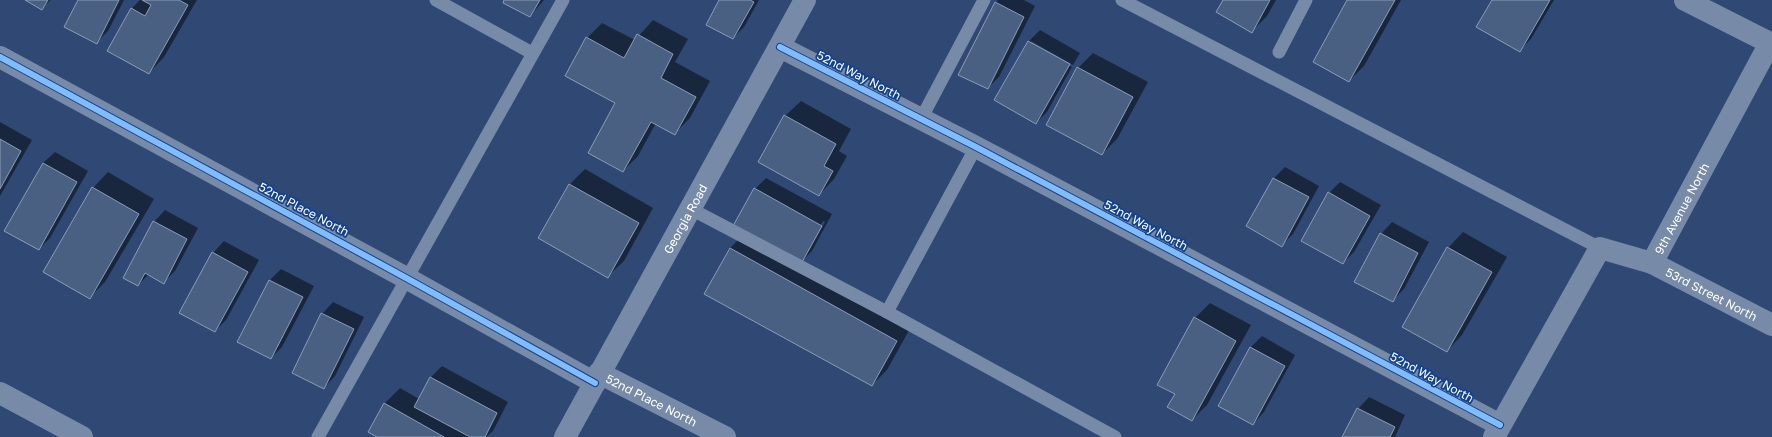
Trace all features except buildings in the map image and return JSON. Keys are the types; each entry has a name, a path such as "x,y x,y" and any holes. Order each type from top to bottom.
{"street":[{"name":"Georgia Road","path":"565,437 805,0"},
{"path":"1685,0 1771,42"},
{"name":"9th Avenue North","path":"1600,248 1652,263 1771,42"},
{"name":"52nd Way North","path":"780,47 976,147 1497,431"},
{"name":"52nd Place North","path":"0,57 408,278 597,378 725,437"},
{"path":"1497,431 1600,248"},
{"name":"53rd Street North","path":"1652,263 1772,325"},
{"path":"0,393 82,437"}],"lane":[{"path":"436,0 532,53"},
{"path":"318,437 563,0"},
{"path":"922,119 984,0"},
{"path":"1122,0 1600,248"},
{"path":"1279,52 1306,0"},
{"path":"887,312 976,147"},
{"path":"691,210 887,312 1115,437"}],"cycle path":[{"path":"780,47 976,147 1500,425"},
{"path":"0,57 408,279 595,383"}]}
